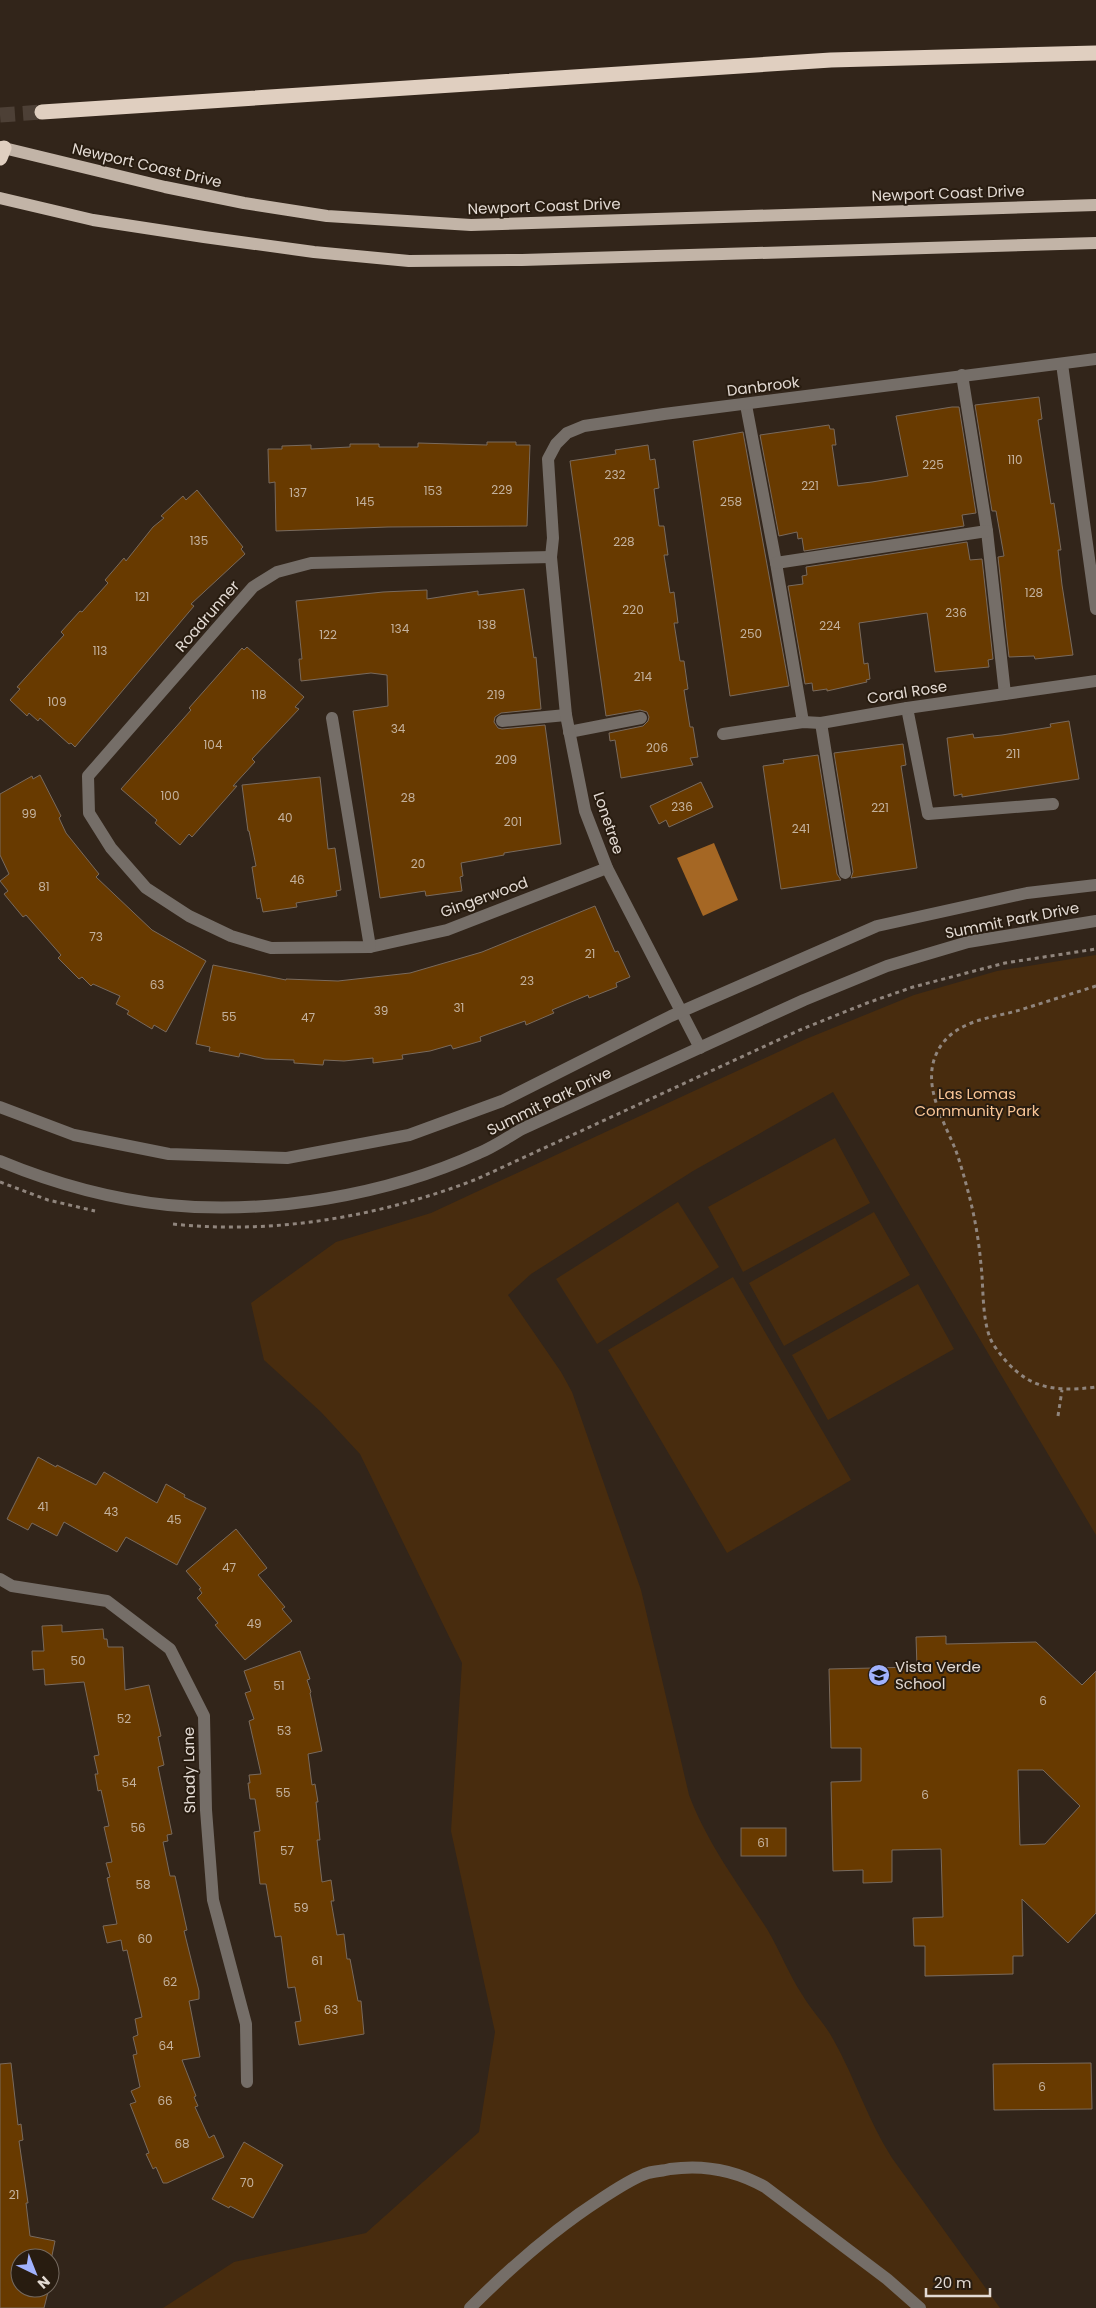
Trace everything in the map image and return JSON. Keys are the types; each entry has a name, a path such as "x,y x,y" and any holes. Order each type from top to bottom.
{"highway":[{"path":"42,112 832,60 1096,53"}],"main road":[{"name":"Newport Coast Drive","path":"1,151 244,203 327,216 471,225 1096,205"},
{"path":"0,198 92,220 204,237 314,252 409,260 542,259 1096,243"}],"street":[{"name":"Danbrook","path":"551,557 554,538 548,460 556,444 567,433 584,426 962,375 1096,359"},
{"path":"1062,364 1096,608"},
{"path":"962,375 987,531 1005,694"},
{"path":"746,405 776,563 803,722"},
{"path":"776,563 987,531"},
{"name":"Lonetree","path":"551,557 566,714 585,811 607,868 700,1048"},
{"name":"Roadrunner","path":"89,813 88,776 253,588 276,572 311,563 551,557"},
{"name":"Coral Rose","path":"723,734 803,722 821,723 907,708 1096,681"},
{"path":"907,708 928,814 1053,804"},
{"path":"502,721 566,714"},
{"path":"332,718 370,947"},
{"path":"569,732 641,718"},
{"path":"821,723 845,873"},
{"name":"Gingerwood","path":"89,813 111,848 146,888 189,916 231,936 271,948 370,947 446,930 607,868"},
{"name":"Summit Park Drive","path":"0,1107 74,1134 169,1154 287,1158 409,1135 502,1101 681,1012 876,926 1027,893 1096,885"},
{"name":"Summit Park Drive","path":"0,1162 63,1183 111,1195 168,1205 236,1207 306,1201 389,1186 480,1153 522,1129 804,1000 887,966 968,942 1096,921"},
{"name":"Shady Lane","path":"0,1579 12,1586 107,1601 170,1649 204,1716 206,1810 213,1900 246,2024 247,2082"},
{"path":"470,2308 541,2242 608,2195 648,2173 689,2167 720,2168 747,2177 765,2187 887,2280 920,2308"}],"path":[{"path":"1096,986 1015,1011 985,1018 958,1030 949,1036 938,1052 932,1077 933,1094 957,1153 970,1198 981,1265 984,1307 993,1345 1010,1366 1026,1380 1062,1390 1096,1387"},
{"path":"1058,1416 1062,1390"}],"green space":[{"name":"Las Lomas Community Park","path":"1096,955 1096,1535 833,1092 693,1171 531,1274 508,1295 561,1372 572,1392 641,1590 689,1795 705,1831 767,1929 798,1988 833,2039 883,2144 1000,2308 163,2308 234,2262 366,2233 479,2132 495,2032 451,1831 462,1663 360,1454 321,1412 264,1360 251,1303 336,1242 431,1213 806,1039 914,995 997,971"},
{"path":"835,1138 870,1203 743,1272 708,1207"},
{"path":"678,1202 719,1267 597,1344 556,1279"},
{"path":"874,1212 910,1275 784,1346 749,1283"},
{"path":"733,1277 851,1480 727,1553 608,1350"},
{"path":"918,1284 954,1349 828,1420 792,1355"}],"shaded area":[{"path":"714,843 738,900 703,916 677,858"}],"building":[{"path":"1039,397 1042,419 1038,420 1051,504 1054,503 1061,550 1058,550 1073,655 1035,659 1034,656 1009,657 998,557 1004,556 996,511 992,511 975,405"},
{"path":"959,407 976,513 962,515 964,526 804,551 802,538 798,539 797,532 779,536 760,435 829,425 830,429 834,429 836,445 832,445 838,486 872,482 908,476 896,416"},
{"path":"743,432 789,686 730,696 693,441"},
{"path":"487,442 516,442 516,445 530,445 527,526 388,527 276,531 275,482 269,483 268,449 282,449 282,446 311,445 311,449 350,447 350,444 379,444 379,447 418,447 418,443 487,445"},
{"path":"648,445 650,460 655,459 659,488 654,489 659,526 664,526 668,555 664,555 670,593 674,592 678,623 674,623 680,661 684,661 688,689 684,690 690,727 693,727 698,757 690,758 693,765 621,778 615,740 610,741 609,733 643,726 649,717 647,712 640,710 606,716 570,461 616,454 615,450"},
{"path":"197,490 243,547 241,549 245,554 191,604 194,606 75,747 71,743 69,744 40,718 38,721 29,713 27,716 10,700 20,689 17,687 64,635 61,632 108,583 105,580 124,558 126,561 153,527 164,518 161,516 183,496 186,500"},
{"path":"967,542 970,560 982,559 993,659 988,660 989,667 935,672 927,613 859,623 864,664 868,663 870,679 866,680 867,682 827,691 827,689 813,691 812,683 805,684 788,586 803,584 802,576 807,575 806,567"},
{"path":"524,589 534,658 536,657 541,709 501,713 495,717 494,722 498,728 502,729 545,725 561,844 504,853 504,855 461,863 463,876 460,877 462,891 426,896 425,891 380,898 353,711 388,706 387,675 371,673 301,681 299,659 302,659 296,601 383,592 427,590 427,599 478,591 478,595"},
{"path":"247,647 304,697 295,707 299,709 252,759 255,762 233,786 237,786 192,837 189,834 180,845 155,823 157,820 121,789 191,710 189,708 242,648 244,650"},
{"path":"1069,721 1079,779 962,797 962,794 954,796 947,738 973,734 974,738 1002,735 1051,727 1050,724"},
{"path":"903,744 906,765 901,766 917,868 851,878 853,872 834,753"},
{"path":"818,755 837,874 841,880 781,889 763,766 784,763 783,760"},
{"path":"40,775 61,816 59,818 66,833 99,874 96,877 152,930 206,961 166,1032 154,1025 152,1029 127,1014 129,1011 116,1004 120,996 93,984 91,986 82,977 79,979 58,958 61,955 26,915 23,917 4,894 8,891 0,881 9,874 0,855 0,794 32,776 33,779"},
{"path":"320,777 328,849 335,848 341,890 336,891 337,896 296,903 297,907 263,912 260,898 257,899 252,867 256,866 248,831 242,785"},
{"path":"701,782 713,807 669,827 666,820 659,824 650,806"},
{"path":"595,906 615,952 618,951 630,977 616,983 617,987 589,998 588,995 552,1010 554,1013 526,1025 525,1021 480,1037 481,1041 453,1049 451,1045 430,1051 402,1055 403,1059 373,1063 373,1058 344,1061 324,1060 323,1065 294,1063 294,1060 265,1059 240,1053 239,1057 209,1051 210,1047 196,1044 213,965 286,980 338,981 410,973 482,952"},
{"path":"38,1457 96,1485 104,1472 157,1503 166,1484 185,1495 184,1497 206,1508 177,1565 126,1537 117,1552 64,1522 57,1536 32,1523 28,1530 7,1519"},
{"path":"236,1529 267,1568 258,1575 285,1607 282,1609 292,1621 245,1660 215,1625 218,1623 197,1598 202,1593 199,1589 201,1588 186,1571"},
{"path":"62,1625 62,1632 103,1629 104,1639 107,1639 108,1647 123,1647 125,1690 149,1685 161,1736 158,1737 164,1765 158,1767 172,1834 167,1835 168,1841 163,1842 170,1876 175,1876 187,1930 184,1931 199,1991 199,1999 189,2001 200,2057 182,2060 196,2096 194,2097 198,2106 195,2107 209,2138 214,2135 224,2157 167,2183 163,2183 156,2167 153,2169 146,2154 149,2153 130,2104 136,2102 131,2091 140,2087 133,2055 137,2054 133,2037 138,2035 135,2019 142,2017 127,1950 123,1951 121,1940 107,1943 103,1926 117,1924 107,1878 110,1877 106,1863 112,1862 104,1827 109,1826 101,1790 98,1791 95,1774 98,1774 94,1756 99,1755 84,1682 45,1685 44,1669 33,1670 32,1651 44,1651 42,1626"},
{"path":"946,1636 946,1644 1036,1642 1082,1685 1096,1671 1096,1913 1068,1943 1022,1899 1023,1956 1013,1956 1013,1974 925,1976 925,1946 914,1946 913,1918 943,1917 941,1849 892,1850 892,1882 863,1883 863,1870 833,1871 831,1782 861,1781 861,1748 831,1748 829,1669 917,1667 916,1637","holes":["1018,1770 1043,1770 1080,1806 1045,1844 1020,1845"]},
{"path":"300,1651 310,1679 307,1680 322,1751 308,1754 312,1785 315,1784 318,1802 316,1802 320,1840 317,1840 322,1882 331,1880 334,1901 331,1901 337,1935 344,1934 347,1959 350,1959 358,2001 361,2001 364,2034 299,2045 295,2022 301,2021 295,1987 288,1988 281,1936 275,1937 266,1884 260,1884 254,1832 260,1831 255,1799 250,1799 248,1783 250,1783 249,1775 261,1774 249,1721 254,1719 245,1693 251,1691 244,1671"},
{"path":"741,1828 786,1828 786,1856 741,1856"},
{"path":"11,2063 18,2125 21,2124 23,2140 19,2141 28,2203 26,2203 30,2236 55,2241 54,2248 10,2248 10,2298 46,2298 44,2308 0,2308 0,2064"},
{"path":"1091,2063 1092,2109 994,2110 993,2064"},
{"path":"244,2142 283,2165 253,2218 212,2199"}],"tunnel":[{"path":"0,115 42,112"}],"place":[{"name":"Vista Verde School","path":"879,1675"}]}
